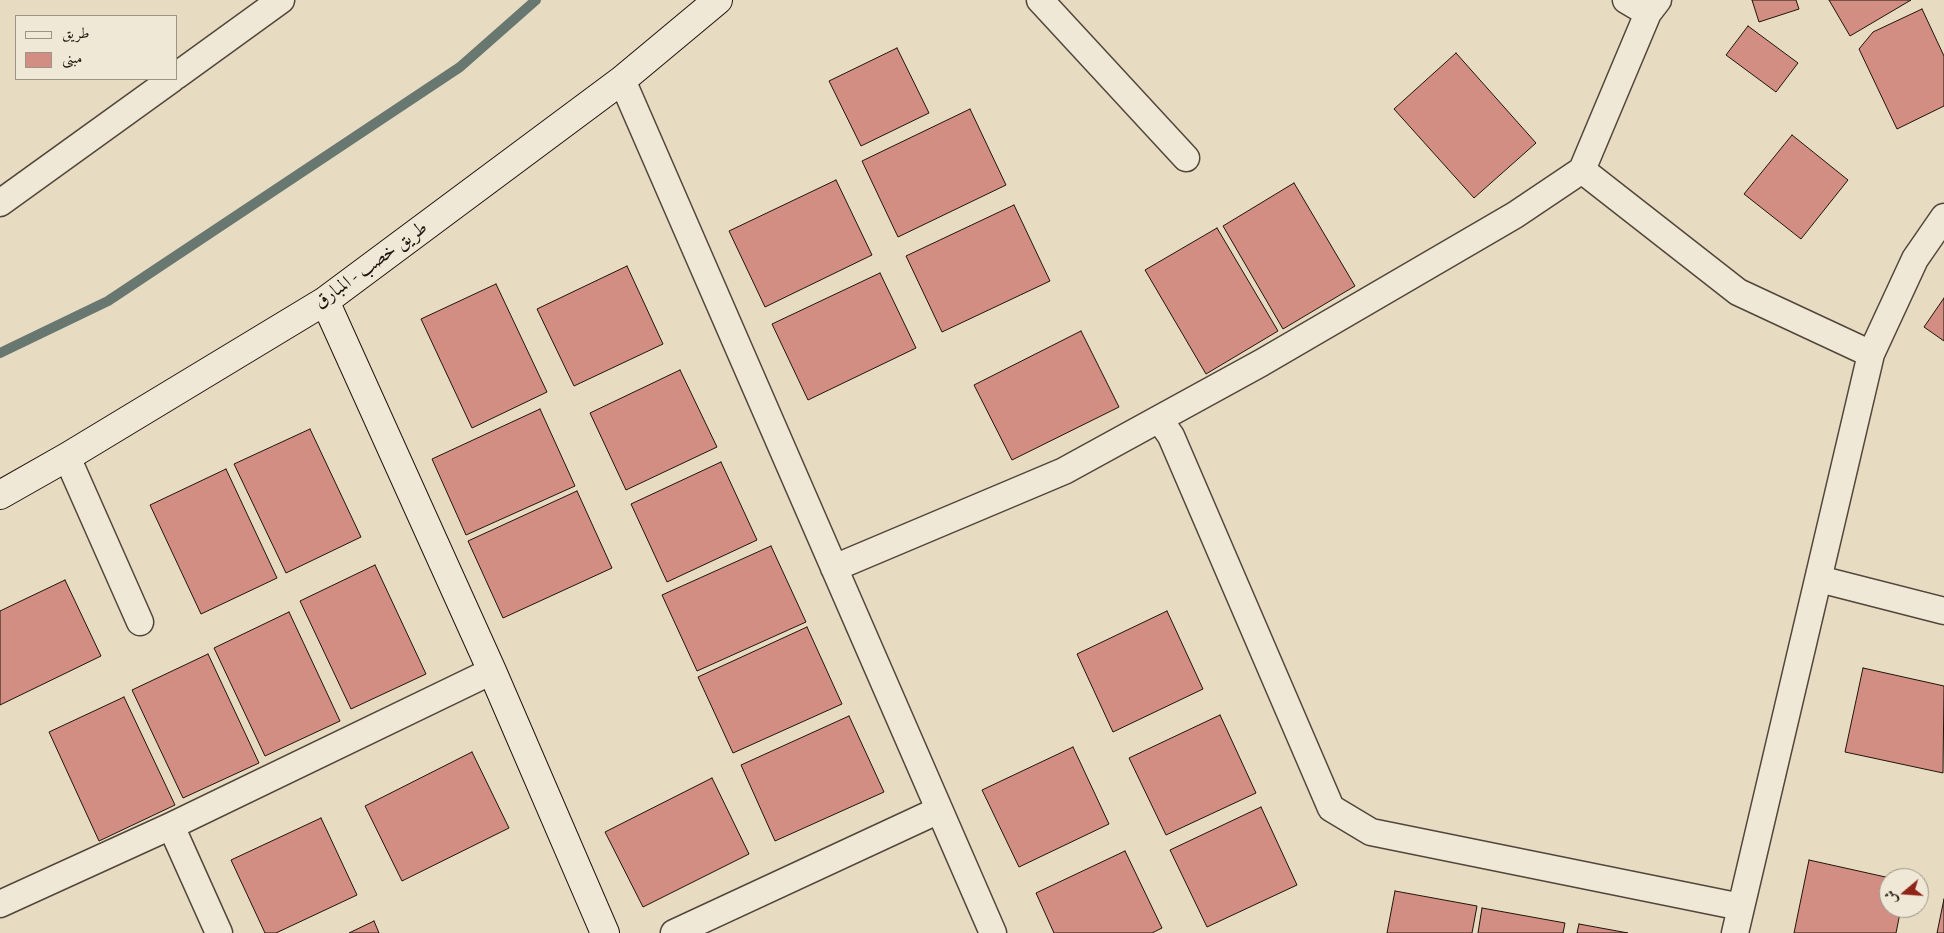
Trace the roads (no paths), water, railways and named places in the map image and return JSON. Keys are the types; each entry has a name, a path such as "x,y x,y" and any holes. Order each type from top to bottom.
{"main road":[{"name":"طريق خصب - المبارق","path":"0,495 68,457 325,300 622,80 718,0"},
{"path":"325,300 492,671 605,933"}],"street":[{"path":"178,75 281,0"},
{"path":"1040,0 1186,158"},
{"path":"834,568 1064,471 1270,358 1506,220 1582,170 1653,6 1626,0"},
{"path":"0,203 171,80"},
{"path":"622,80 993,933"},
{"path":"1582,170 1738,292 1871,354"},
{"path":"1735,933 1871,354 1915,259 1944,217"},
{"path":"1158,419 1171,436 1331,808 1371,832 1741,907"},
{"path":"68,457 140,622"},
{"path":"1819,579 1944,611"},
{"path":"0,904 171,826 492,671"},
{"path":"674,933 940,810"},
{"path":"171,826 218,933"}],"waterway":[{"path":"0,353 108,301 460,67 536,0"}]}
